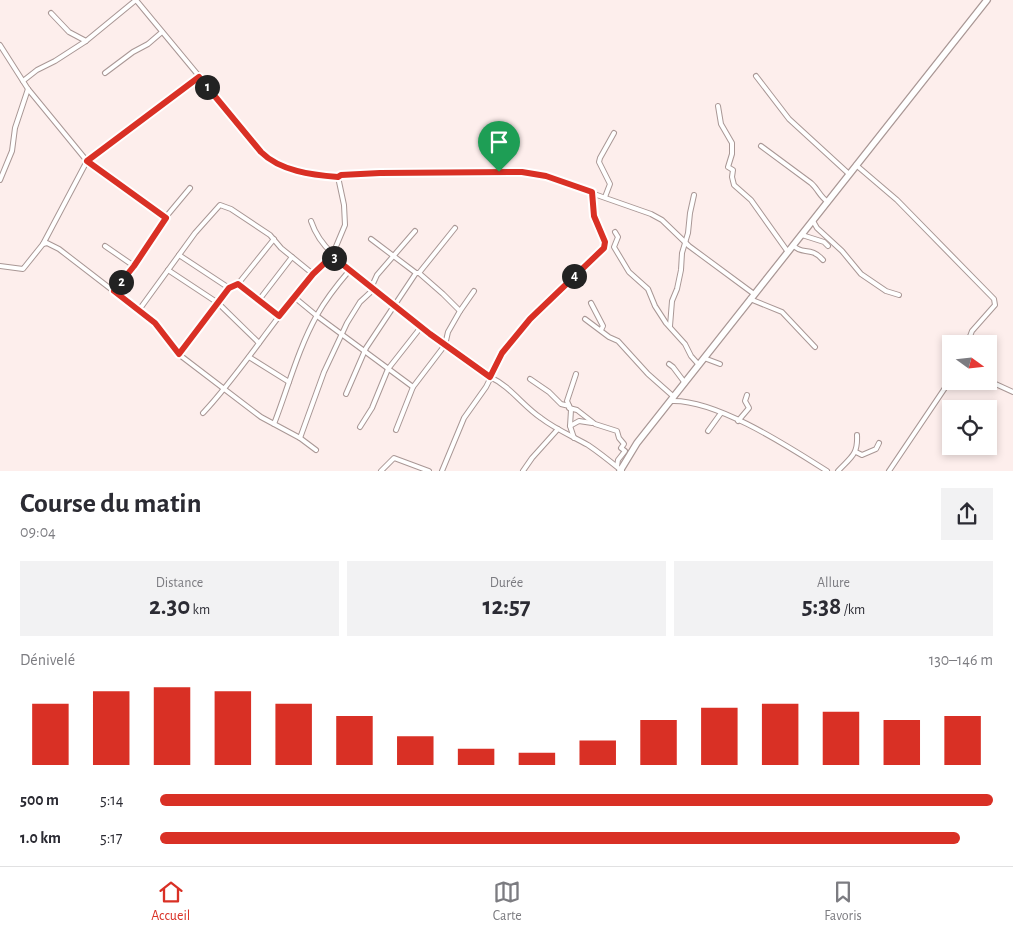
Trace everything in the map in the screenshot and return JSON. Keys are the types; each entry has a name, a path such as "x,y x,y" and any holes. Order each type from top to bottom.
{"highway":[{"path":"620,470 637,443 987,0"}],"street":[{"path":"23,81 37,70 86,41 136,0 266,156 285,166 314,175 338,177 341,175 380,173 522,172 546,176 651,214 662,220 685,242 752,297 782,312 815,348"},
{"path":"51,12 69,32 86,41"},
{"path":"106,73 132,52 148,44 162,32"},
{"path":"0,45 28,89 87,161 166,218"},
{"path":"756,76 789,119 849,174"},
{"path":"0,266 23,269 43,244 87,161 199,77"},
{"path":"0,180 12,151 15,128 28,89"},
{"path":"718,106 722,124 732,143 732,154 728,167 733,170 734,185 751,200 788,252"},
{"path":"605,197 610,184 599,162 614,133"},
{"path":"761,146 811,183 818,190 822,198 828,202"},
{"path":"856,165 897,200 994,299 995,305 970,335"},
{"path":"203,413 224,390 294,297 332,255 345,225 344,205 338,177"},
{"path":"114,291 190,188"},
{"path":"442,471 464,418 486,386 502,353 530,319 604,248 605,242 594,216 592,192"},
{"path":"670,326 672,301 681,270 694,195"},
{"path":"139,310 195,233 220,205 231,210 270,236 313,274"},
{"path":"311,221 314,230 321,238 325,247 350,272 445,345 490,377 498,380 532,412 588,445 620,470"},
{"path":"813,221 817,228 842,251 861,274 886,291 899,295"},
{"path":"346,394 364,351 393,306 455,228"},
{"path":"300,438 324,372 342,334 360,302 373,288 378,275 415,231"},
{"path":"615,232 618,237 614,248 621,260 629,272 648,289 661,316 685,344 691,356 699,365"},
{"path":"802,235 824,242 828,246"},
{"path":"179,354 229,288 238,284 274,239"},
{"path":"371,239 418,273 460,311"},
{"path":"43,244 47,243 59,249 139,310 155,323 179,354 224,390 260,417 300,438 316,450"},
{"path":"105,246 134,266"},
{"path":"794,246 797,249 815,252 823,260"},
{"path":"179,255 229,288"},
{"path":"258,300 292,257"},
{"path":"168,270 218,303 259,343"},
{"path":"274,424 316,316 334,290 350,272"},
{"path":"238,284 279,316"},
{"path":"396,430 412,387 445,345 448,332 474,291"},
{"path":"294,297 316,316 412,387"},
{"path":"591,303 603,326 601,330"},
{"path":"585,318 609,337 618,341 673,399 721,412 770,436 827,471"},
{"path":"360,427 372,408 388,369 421,327"},
{"path":"249,357 289,382"},
{"path":"704,358 720,364"},
{"path":"669,364 685,383"},
{"path":"574,438 570,426 571,410 568,397 576,374"},
{"path":"530,379 549,392 561,404 577,410 594,423"},
{"path":"998,385 1013,392"},
{"path":"889,471 944,390"},
{"path":"738,421 749,408 744,401 748,395"},
{"path":"708,431 721,412"},
{"path":"570,426 581,420 617,431 619,438 624,444 621,448 625,451 618,460 620,470"},
{"path":"523,471 558,429"},
{"path":"838,471 856,452 858,444 857,435"},
{"path":"856,452 862,454 876,449 879,444"},
{"path":"381,471 394,458 429,471"}],"route":[{"path":"199,77 261,152 285,166 302,172 338,177 341,175 380,173 499,172 537,174 592,192 591,199 594,216 605,242 602,252 598,253 530,319 502,353 490,377 393,306 332,256 313,274 279,316 238,284 229,288 179,354 155,323 114,291 134,266 166,218 87,161 199,77"}]}
